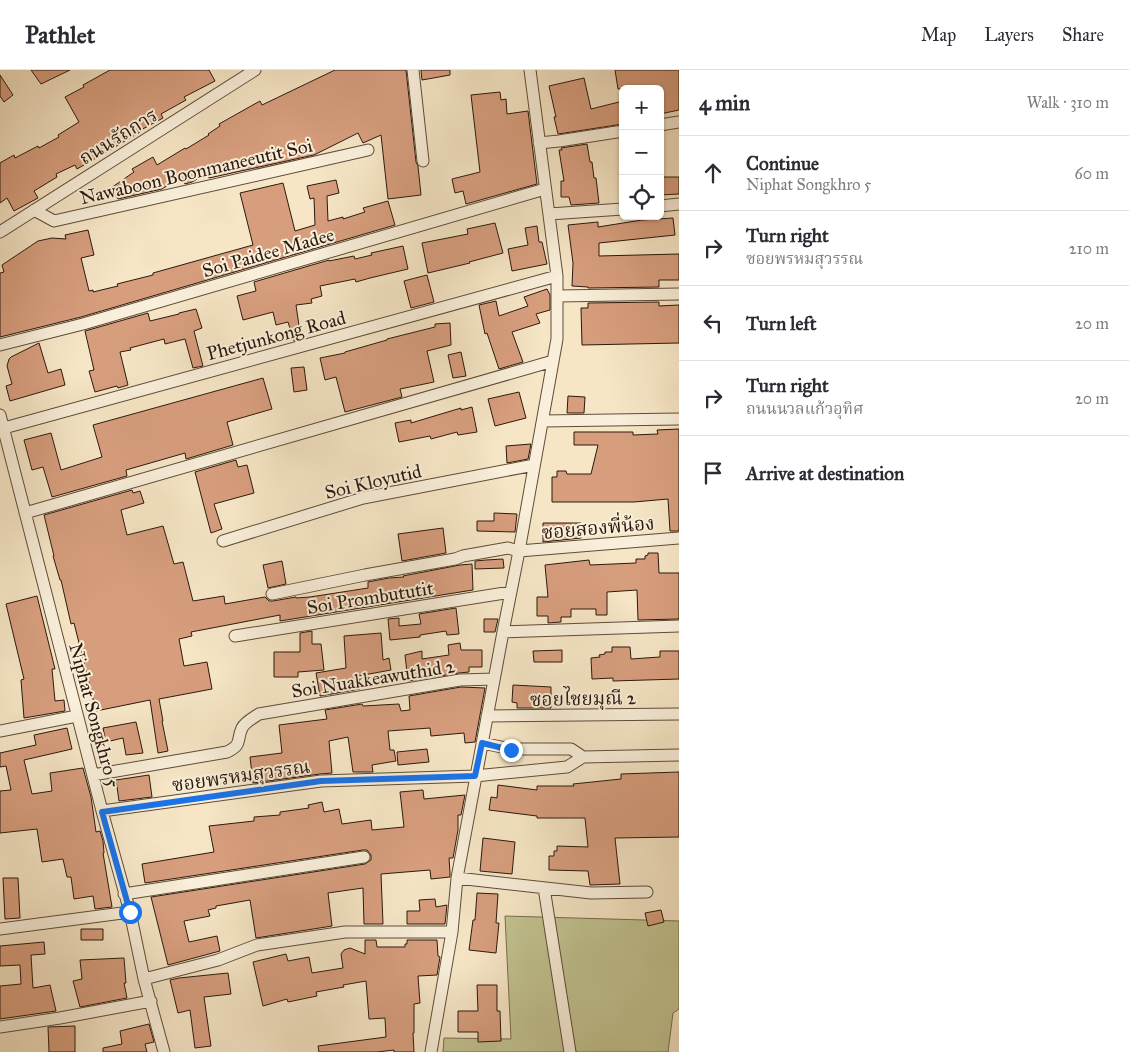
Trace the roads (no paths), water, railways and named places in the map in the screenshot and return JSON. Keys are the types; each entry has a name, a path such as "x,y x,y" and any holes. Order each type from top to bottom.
{"street":[{"name":"ถนนรัถการ","path":"0,232 255,70"},
{"path":"413,70 423,161"},
{"path":"431,1052 452,932 457,878 475,776 520,550 557,339 558,276 530,70"},
{"path":"664,124 679,122"},
{"path":"539,143 619,132"},
{"name":"Nawaboon Boonmaneeutit Soi","path":"34,210 54,221 368,150"},
{"name":"Soi Paidee Madee","path":"0,346 83,324 545,188"},
{"path":"664,206 679,204"},
{"path":"549,214 619,208"},
{"name":"Phetjunkong Road","path":"4,428 558,276"},
{"path":"558,296 679,294"},
{"path":"25,513 553,361"},
{"name":"Niphat Songkhro 5","path":"0,415 102,812 130,912 144,979 164,1052"},
{"path":"542,421 679,419"},
{"name":"Soi Kloyutid","path":"223,542 363,498 534,466"},
{"name":"ซอยสองพี่น้อง","path":"272,594 365,574 508,548 520,550 679,538"},
{"name":"Soi Prombututit","path":"235,636 511,592"},
{"path":"503,632 679,626"},
{"name":"Soi Nuakkeawuthid 2","path":"93,775 227,752 237,745 242,728 259,714 460,680 494,679"},
{"name":"ซอยไชยมุณี 2","path":"487,716 679,714"},
{"path":"0,731 77,716"},
{"path":"482,743 511,750 571,749 583,757 679,755"},
{"name":"ซอยพรหมสุวรรณ","path":"102,812 321,781 475,776 567,767 583,757"},
{"path":"124,894 364,857"},
{"path":"457,878 591,893 647,892"},
{"path":"544,888 570,1052"},
{"path":"0,929 130,912"},
{"path":"144,979 218,960 257,944 345,932 452,932"},
{"path":"0,1027 151,1001"}]}
